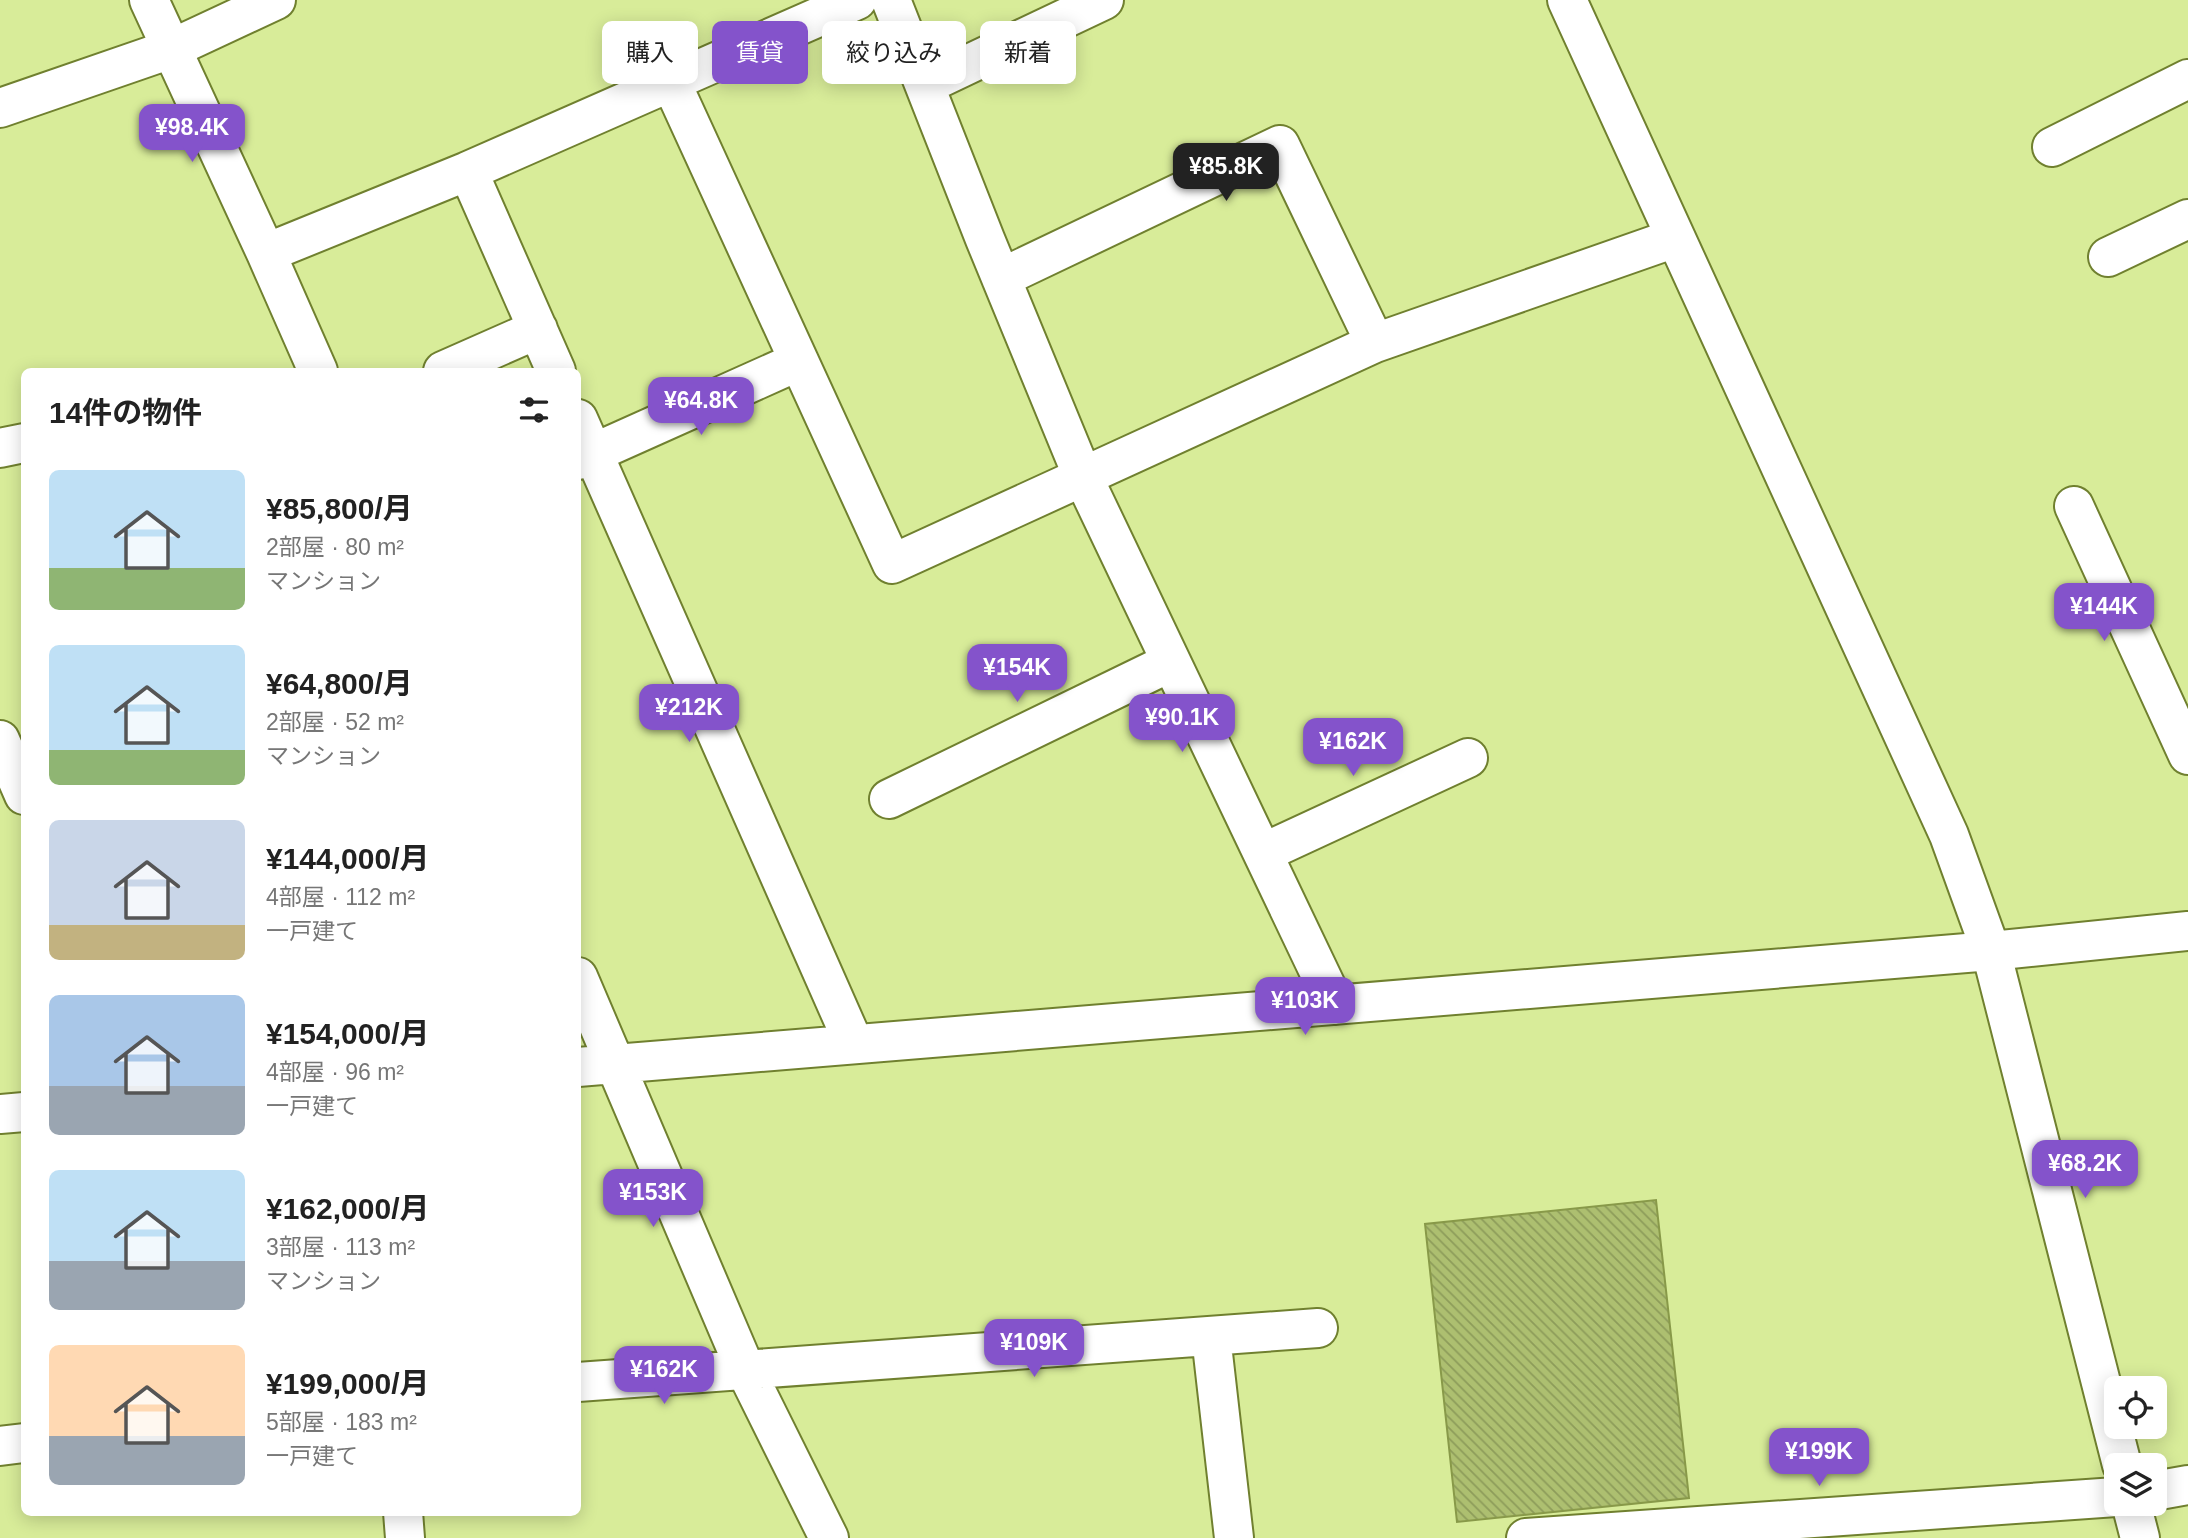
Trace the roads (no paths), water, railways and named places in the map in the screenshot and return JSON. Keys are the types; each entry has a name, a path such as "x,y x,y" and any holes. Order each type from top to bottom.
{"street":[{"path":"149,0 317,368"},
{"path":"0,108 171,49 276,0"},
{"path":"698,70 857,0"},
{"path":"891,0 1083,477 1335,1005"},
{"path":"925,85 1104,0"},
{"path":"1567,0 1949,835 1992,951 2119,1453"},
{"path":"2052,147 2188,79"},
{"path":"266,253 468,171 666,84"},
{"path":"672,84 892,564 1375,343 1675,238"},
{"path":"1001,278 1279,145 1375,343"},
{"path":"468,171 555,368"},
{"path":"2108,257 2188,219"},
{"path":"450,368 538,329"},
{"path":"799,361 582,444 854,1044"},
{"path":"0,448 21,444"},
{"path":"2074,506 2188,755"},
{"path":"889,799 1171,662"},
{"path":"3,755 21,789"},
{"path":"1263,853 1468,758"},
{"path":"596,1066 1992,951 2188,931"},
{"path":"581,993 596,1066 829,1538"},
{"path":"0,1114 21,1112"},
{"path":"581,1382 1318,1328"},
{"path":"1211,1336 1234,1538"},
{"path":"0,1446 21,1443"},
{"path":"2167,1489 2188,1485"},
{"path":"1526,1538 2104,1498"},
{"path":"403,1516 405,1538"},
{"path":"2135,1516 2140,1538"}]}
